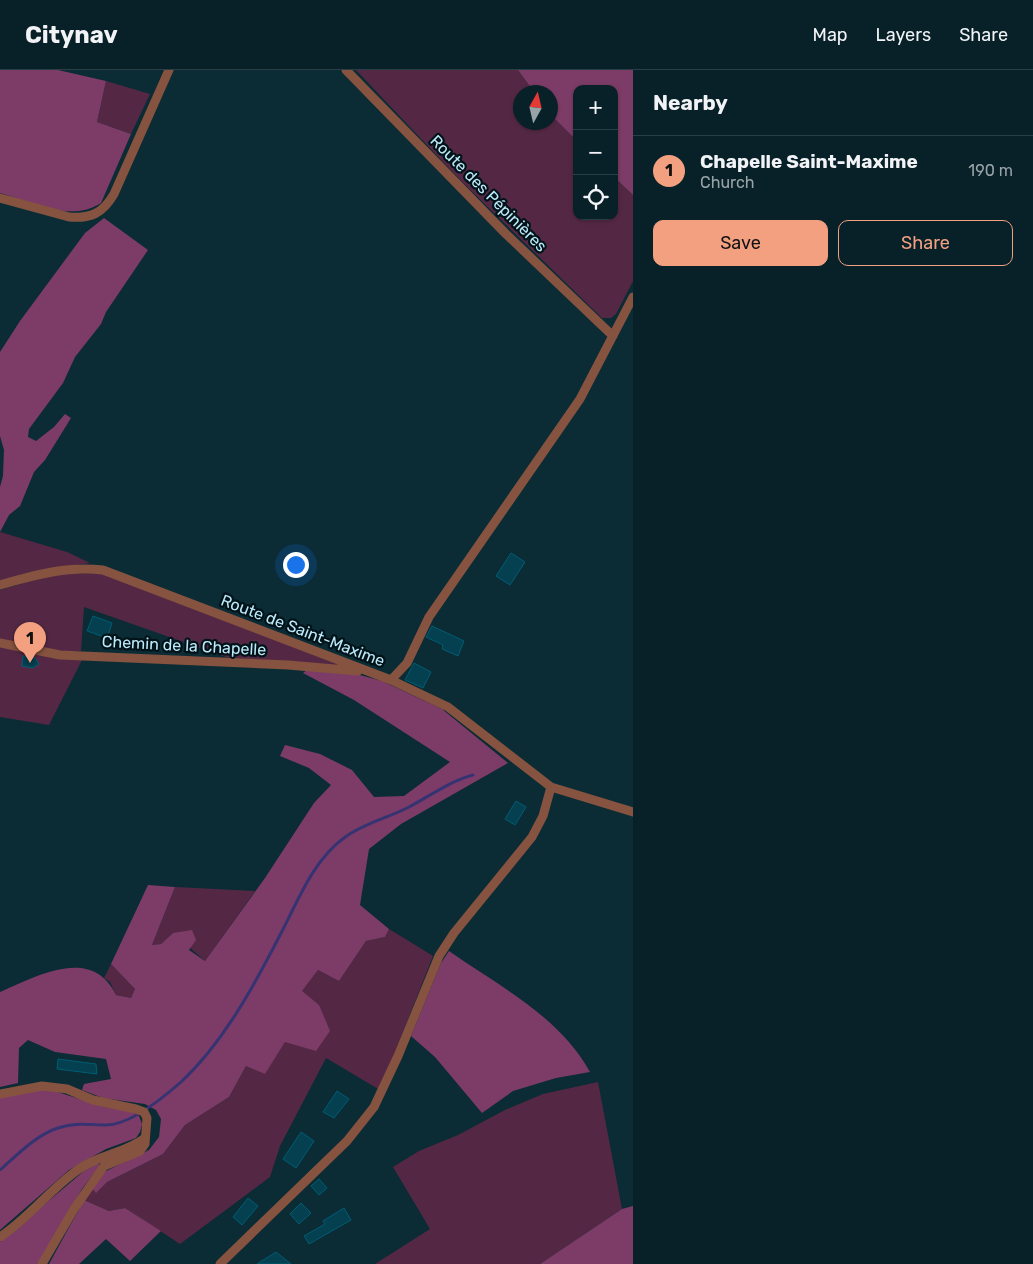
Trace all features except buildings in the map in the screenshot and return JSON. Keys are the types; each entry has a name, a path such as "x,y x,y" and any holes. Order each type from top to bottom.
{"street":[{"path":"0,198 81,218 97,214 108,204 114,194 169,70"},
{"name":"Route des Pépinières","path":"346,70 506,234 613,336"},
{"name":"Route de Saint-Maxime","path":"0,585 46,572 88,568 103,570 390,680 407,663 429,617 580,399 633,297"},
{"name":"Chemin de la Chapelle","path":"0,643 60,655 288,665 368,672"},
{"path":"390,680 448,707 551,787 633,812"},
{"path":"220,1264 347,1141 374,1107 398,1056 439,956 454,933 532,837 543,816 551,787"},
{"path":"0,1094 25,1088 50,1086 67,1089 94,1100 140,1110 148,1123 145,1144 140,1151 104,1166 95,1176 42,1264"},
{"path":"0,1237 78,1170 107,1154 136,1145 145,1138"}],"shaded area":[{"path":"0,70 58,70 106,81 97,122 131,134 101,203 89,209 64,211 51,209 0,193"},
{"path":"356,70 518,70 529,85 513,85 513,130 558,130 558,122 573,137 573,220 618,220 618,181 633,195 633,281 616,314 611,318 602,318 461,181"},
{"path":"518,70 633,70 633,195 618,181 618,85 573,85 573,137 558,122 558,85 529,85"},
{"path":"106,81 150,94 131,134 97,122"},
{"path":"104,218 148,250 106,312 101,324 75,357 63,383 29,429 28,437 36,441 54,427 65,414 71,418 45,460 34,472 20,506 9,515 0,532 0,487 3,476 4,450 0,436 0,352 20,321 85,233"},
{"path":"0,532 67,552 90,563 42,570 0,583"},
{"path":"100,573 349,667 226,657 84,607 81,651 61,651 0,639 0,590 54,574"},
{"path":"0,646 82,660 49,725 0,717"},
{"path":"307,670 360,675 382,681 442,709 508,763 401,824 369,849 360,905 389,929 385,937 366,941 339,981 318,970 302,991 319,1005 330,1031 316,1051 285,1042 265,1074 246,1066 229,1097 185,1125 163,1154 107,1182 96,1193 92,1188 102,1173 149,1150 159,1137 161,1119 156,1110 145,1104 103,1098 82,1090 84,1084 111,1079 106,1059 55,1052 28,1040 19,1048 18,1083 0,1087 0,992 47,973 79,968 93,971 106,980 116,995 131,998 135,989 111,964 148,885 175,887 152,945 161,944 173,933 192,930 196,940 189,950 205,961 265,878 314,803 331,785 309,768 280,756 285,745 320,754 352,770 374,797 404,796 450,762 354,700 303,673"},
{"path":"175,887 255,891 205,961 173,933 161,944 152,945"},
{"path":"389,929 433,956 380,1090 326,1058 280,1146 270,1177 180,1244 125,1208 109,1211 84,1200 92,1188 96,1192 107,1182 163,1154 185,1125 229,1097 246,1066 265,1073 285,1042 319,1005 301,992 318,970 339,981 366,941 385,937"},
{"path":"449,951 508,990 545,1019 577,1052 590,1072 556,1078 513,1091 482,1113 435,1057 411,1036 441,963"},
{"path":"111,964 135,989 131,998 116,995 110,982 104,978"},
{"path":"598,1082 622,1209 540,1264 375,1264 430,1229 393,1167 419,1151 458,1135 505,1110 543,1094"},
{"path":"37,1089 51,1090 105,1107 134,1112 139,1116 142,1124 140,1132 136,1138 106,1149 69,1170 0,1230 0,1097"},
{"path":"97,1163 100,1165 82,1189 39,1264 0,1264 0,1242 84,1171"},
{"path":"84,1200 109,1211 125,1208 161,1231 130,1261 106,1239 79,1264 49,1264"},
{"path":"633,1206 633,1264 540,1264 622,1209"}],"waterway":[{"path":"0,1170 27,1146 50,1131 70,1125 115,1124 146,1109 174,1088 196,1067 224,1032 259,974 307,883 323,858 333,847 351,833 401,811 448,785 473,775"}],"place":[{"name":"Chapelle Saint-Maxime","path":"30,663"}]}
